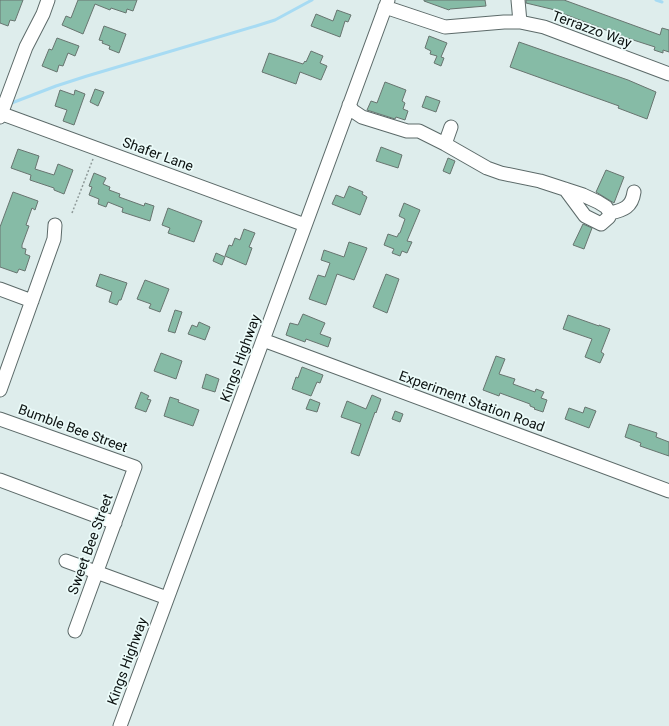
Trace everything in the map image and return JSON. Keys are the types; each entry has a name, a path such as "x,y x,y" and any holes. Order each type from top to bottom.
{"street":[{"path":"0,115 26,47 43,14 48,0"},
{"path":"518,0 520,22"},
{"name":"Terrazzo Way","path":"386,3 445,27 520,22 544,28 669,74"},
{"name":"Kings Highway","path":"120,726 386,3"},
{"path":"349,105 353,111 362,117 407,131 419,131 487,168 501,173 540,181 564,189 598,202 610,213"},
{"name":"Shafer Lane","path":"0,115 305,225"},
{"path":"445,144 451,127"},
{"path":"564,189 585,216 601,224 609,217 610,213 625,208 633,199 634,192"},
{"path":"0,390 54,239 55,225"},
{"path":"0,289 32,301"},
{"name":"Experiment Station Road","path":"263,340 669,491"},
{"name":"Bumble Bee Street","path":"0,419 135,467"},
{"name":"Sweet Bee Street","path":"75,631 135,467"},
{"path":"0,480 115,523"},
{"path":"66,561 167,598"}],"path":[{"path":"72,213 93,159"}],"building":[{"path":"0,0 23,0 15,21 10,20 8,26 0,23"},
{"path":"78,0 137,0 133,11 127,9 126,13 111,8 110,10 95,4 83,34 62,25 66,16 71,18"},
{"path":"424,0 485,0 486,6 449,10"},
{"path":"526,0 564,0 660,35 662,28 669,30 669,52 663,50 663,53 654,50 655,47 624,37 551,9 526,3"},
{"path":"337,10 351,15 348,22 345,21 340,37 311,26 316,14 333,21"},
{"path":"104,26 126,34 119,53 109,49 110,46 99,40"},
{"path":"429,36 447,43 441,57 444,58 441,66 434,63 437,56 430,54 431,51 425,48"},
{"path":"57,38 79,46 75,56 68,53 63,66 59,65 57,72 42,66 49,49 52,50"},
{"path":"519,42 628,80 656,92 647,119 618,108 619,106 510,67"},
{"path":"311,51 323,56 320,63 327,66 321,80 300,72 296,84 262,72 269,53 303,64 305,61 306,62"},
{"path":"385,82 406,90 402,101 405,103 403,109 408,111 405,120 396,117 395,119 367,110 371,101 377,103"},
{"path":"95,89 104,92 98,106 90,102"},
{"path":"60,90 74,95 75,90 85,94 74,125 63,121 67,110 55,106"},
{"path":"426,96 440,101 436,112 422,107"},
{"path":"381,147 402,155 398,168 376,161"},
{"path":"18,149 39,156 35,169 54,175 58,164 73,170 64,194 54,190 54,188 30,180 31,175 11,168"},
{"path":"448,158 455,161 450,174 443,171"},
{"path":"606,170 624,177 614,203 596,192"},
{"path":"94,173 106,178 103,184 110,187 109,190 120,194 119,197 144,206 145,203 154,206 150,221 122,212 123,208 108,202 106,207 98,204 99,199 89,195 92,187 89,186"},
{"path":"349,186 363,192 362,194 367,197 360,215 332,204 336,195 344,198"},
{"path":"13,192 38,201 35,210 32,208 26,225 29,226 22,245 22,248 26,249 25,254 30,256 25,271 19,269 17,273 0,267 0,227"},
{"path":"404,203 420,210 407,241 412,242 407,253 402,251 400,256 392,253 394,249 384,245 388,234 397,237 400,233 405,219 399,216"},
{"path":"168,208 202,221 194,242 168,233 170,228 162,225"},
{"path":"583,224 592,228 584,249 573,245"},
{"path":"244,229 255,233 249,247 252,248 246,265 225,256 229,245 232,246 235,238 240,240"},
{"path":"349,242 367,248 354,280 337,274 326,305 309,299 318,275 325,277 330,263 321,260 324,250 344,257"},
{"path":"216,253 225,257 222,265 213,261"},
{"path":"100,274 127,283 121,300 119,300 117,305 109,302 112,292 96,286"},
{"path":"386,274 399,279 387,313 373,307"},
{"path":"145,280 169,289 160,312 149,308 151,304 137,299"},
{"path":"175,310 182,312 175,333 168,331"},
{"path":"303,314 325,323 320,334 331,338 328,347 306,339 305,342 286,335 290,323 298,325"},
{"path":"568,315 610,329 601,352 604,354 600,363 585,357 592,339 563,329"},
{"path":"199,322 210,327 205,340 188,334 192,325 197,327"},
{"path":"161,353 182,361 176,379 154,371"},
{"path":"496,356 505,359 499,374 515,379 513,384 535,392 536,389 544,392 541,398 547,400 543,412 534,409 535,408 530,406 530,404 500,393 499,396 483,390"},
{"path":"302,367 323,375 320,383 317,382 311,396 292,389 296,377 298,378"},
{"path":"206,374 219,379 215,392 202,388"},
{"path":"141,392 149,396 147,399 151,400 146,412 135,408"},
{"path":"372,395 381,399 359,456 351,453 361,424 341,417 347,401 366,409"},
{"path":"170,397 179,400 178,402 199,410 193,426 164,416"},
{"path":"310,399 320,403 317,412 306,409"},
{"path":"585,407 596,411 589,428 565,419 569,408 583,413"},
{"path":"395,411 403,414 400,422 392,419"},
{"path":"629,424 657,433 656,437 669,442 669,456 640,446 641,443 625,437"}],"waterway":[{"path":"9,104 87,76 275,20 312,0"},
{"path":"656,0 662,2"}]}
